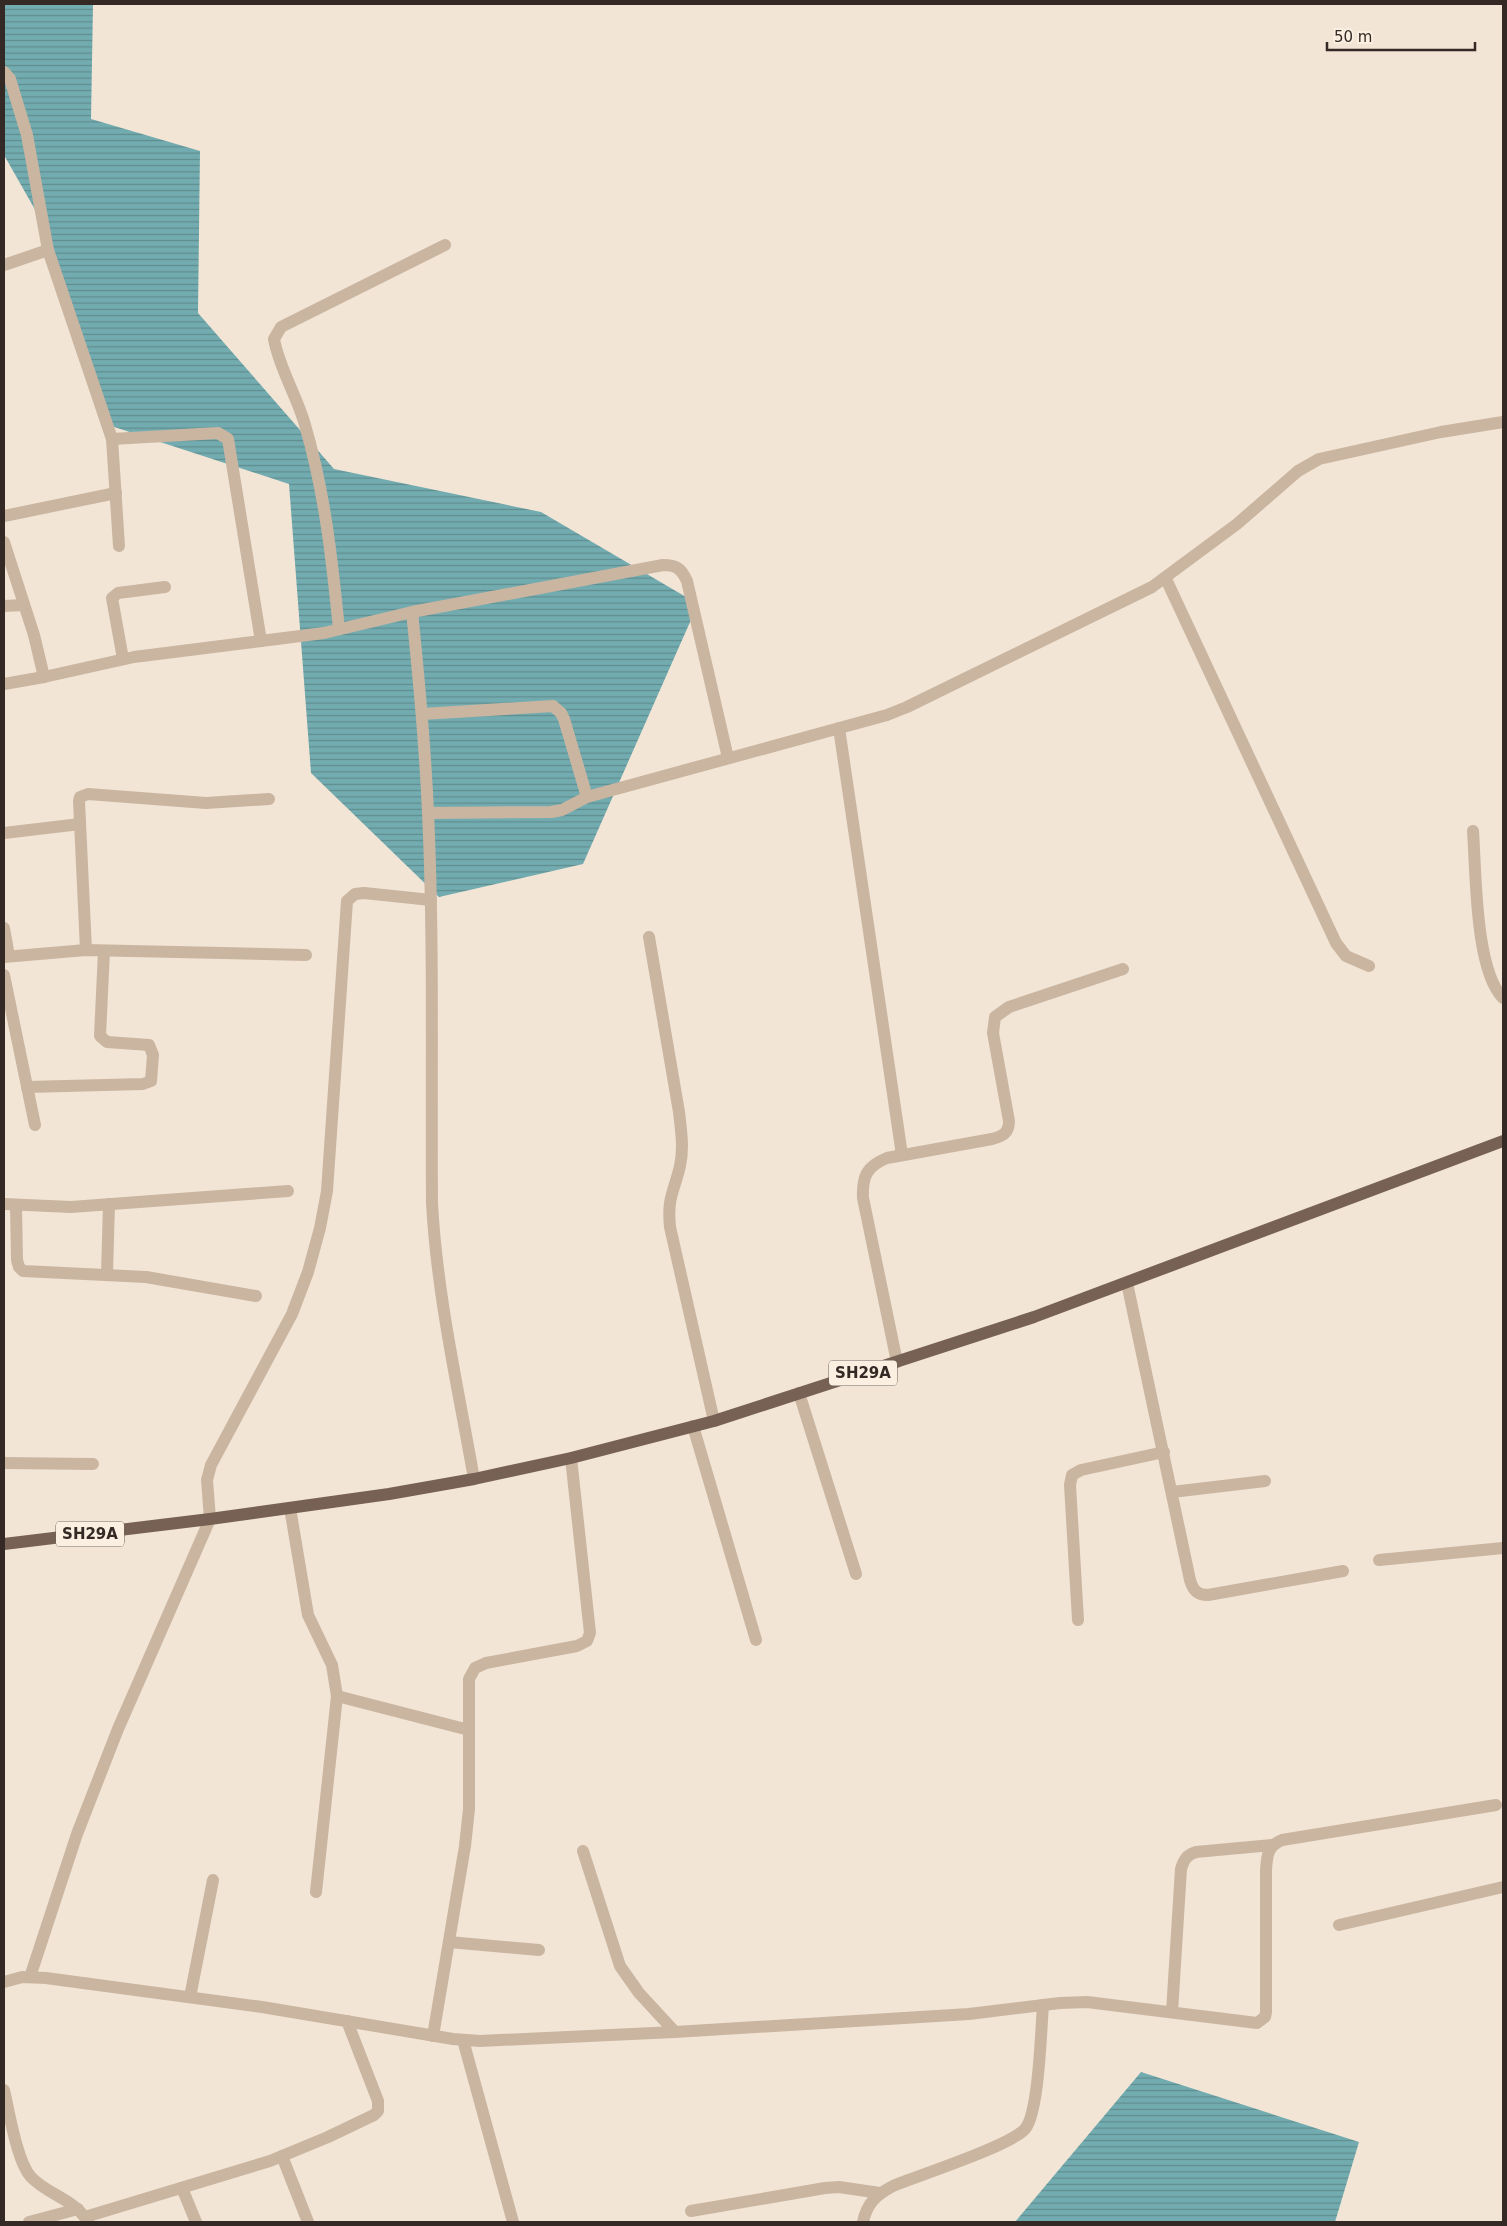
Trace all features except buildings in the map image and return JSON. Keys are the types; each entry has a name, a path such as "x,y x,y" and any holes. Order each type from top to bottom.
{"main road":[{"name":"SH29A","path":"4,1544 205,1520 474,1479 571,1458 693,1426 1034,1318 1503,1140"}],"street":[{"path":"4,72 10,80 27,135 48,250 112,439 119,546"},
{"path":"339,630 328,524 319,478 296,397 274,339 281,327 445,245"},
{"path":"4,265 48,250"},
{"path":"428,813 552,812 562,810 587,797 886,715 930,696 1141,594 1166,578 1253,510 1298,471 1319,459 1441,432 1503,422"},
{"path":"112,439 218,433 228,439 261,640"},
{"path":"4,516 116,494"},
{"path":"4,542 44,677"},
{"path":"4,684 123,659 324,633 412,612 663,565 673,565 679,568 687,581 728,758"},
{"path":"1166,578 1336,943 1346,956 1369,966"},
{"path":"123,659 112,598 118,593 165,587"},
{"path":"4,606 24,605"},
{"path":"412,612 422,714 428,813 431,900 432,1193 434,1247 474,1479"},
{"path":"422,714 554,706 564,719 587,797"},
{"path":"839,728 902,1155"},
{"path":"86,950 79,798 88,794 206,803 269,799"},
{"path":"4,833 80,824"},
{"path":"1473,831 1484,954 1495,988 1503,998"},
{"path":"30,1977 77,1834 118,1729 205,1520 207,1480 211,1465 292,1314 308,1272 320,1228 327,1191 347,901 354,894 364,893 431,900"},
{"path":"4,928 6,956 86,950 306,955"},
{"path":"650,937 679,1112 682,1141 680,1168 669,1204 670,1227 714,1420"},
{"path":"27,1087 143,1084 151,1081 153,1055 149,1045 107,1042 100,1036 104,951"},
{"path":"897,1362 863,1198 862,1185 864,1176 876,1163 902,1155 992,1139 1006,1134 1009,1128 1009,1121 992,1033 995,1018 1010,1007 1123,969"},
{"path":"4,976 35,1125"},
{"path":"256,1296 146,1277 28,1272 21,1270 17,1260 10,1205 71,1207 288,1191"},
{"path":"107,1274 109,1204"},
{"path":"1127,1282 1190,1580 1197,1593 1208,1595 1343,1571"},
{"path":"799,1393 856,1574"},
{"path":"693,1426 756,1640"},
{"path":"1078,1620 1070,1485 1072,1475 1081,1470 1164,1452"},
{"path":"433,2036 466,1846 469,1679 475,1668 486,1663 577,1646 589,1637 590,1628 571,1458"},
{"path":"4,1463 93,1464"},
{"path":"1172,1492 1265,1481"},
{"path":"290,1508 308,1615 332,1665 337,1696 316,1892"},
{"path":"1379,1560 1503,1548"},
{"path":"337,1696 469,1730"},
{"path":"1172,2012 1181,1869 1183,1861 1196,1852 1272,1845 1282,1840 1496,1806"},
{"path":"4,1982 30,1977 190,1997 462,2040 508,2041 675,2032 970,2014 1043,2005 1087,2002 1257,2023 1265,2017 1266,1870 1268,1850 1272,1845"},
{"path":"583,1851 620,1966 639,1993 675,2032"},
{"path":"190,1997 213,1880"},
{"path":"1339,1925 1503,1887"},
{"path":"450,1942 539,1950"},
{"path":"863,2222 865,2211 871,2201 880,2193 893,2186 1001,2144 1025,2128 1030,2120 1033,2106 1043,2005"},
{"path":"29,2222 84,2216 182,2188 282,2156 367,2120 378,2111 378,2101 347,2022"},
{"path":"462,2040 513,2222"},
{"path":"4,2090 21,2158 28,2173 37,2182 84,2216"},
{"path":"282,2156 308,2222"},
{"path":"691,2210 824,2188 839,2187 880,2193"},
{"path":"182,2188 196,2222"}],"water":[{"path":"4,4 93,4 91,119 200,151 198,313 334,469 541,512 698,604 583,864 439,897 311,773 289,484 105,424 46,229 4,155"},
{"path":"1141,2072 1359,2142 1335,2222 1015,2222"}]}
